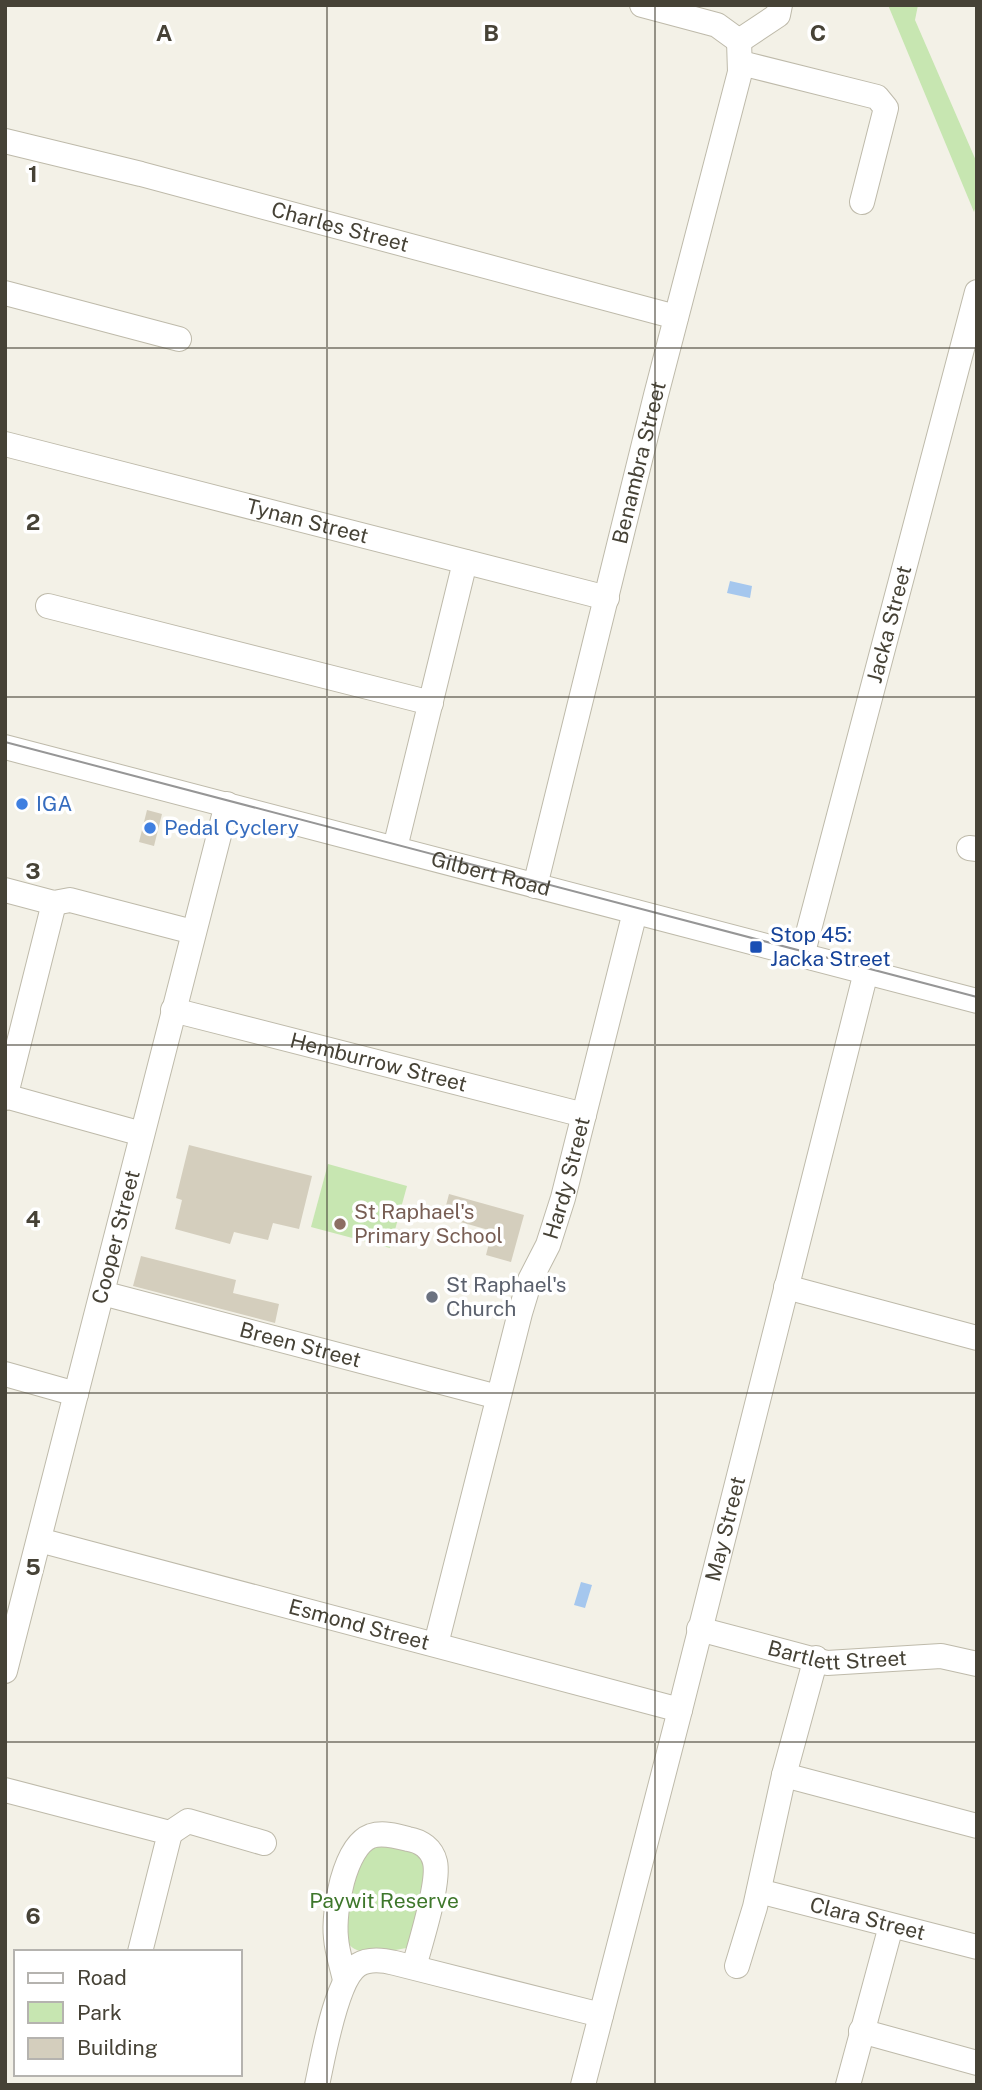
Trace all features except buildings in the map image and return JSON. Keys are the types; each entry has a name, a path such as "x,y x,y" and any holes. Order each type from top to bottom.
{"street":[{"path":"642,5 717,24 740,52 877,96 886,107 862,202"},
{"path":"740,52 778,15 780,5"},
{"name":"Benambra Street","path":"535,886 740,52"},
{"name":"Charles Street","path":"5,141 141,174 677,317"},
{"name":"Jacka Street","path":"802,956 977,292"},
{"path":"5,293 179,339"},
{"name":"Tynan Street","path":"5,444 607,598"},
{"path":"395,848 466,562"},
{"path":"48,606 431,703"},
{"name":"Gilbert Road","path":"5,747 977,1002"},
{"name":"Cooper Street","path":"7,1658 227,804"},
{"path":"5,890 54,903 70,900 193,932"},
{"path":"54,903 5,1097 142,1134"},
{"name":"Hardy Street","path":"436,1644 520,1313 530,1280 548,1245 635,912"},
{"name":"May Street","path":"583,2085 866,972"},
{"name":"Hemburrow Street","path":"173,1010 584,1115"},
{"path":"786,1287 977,1338"},
{"name":"Breen Street","path":"102,1293 499,1397"},
{"path":"5,1374 76,1394"},
{"name":"Esmond Street","path":"38,1540 680,1710"},
{"name":"Bartlett Street","path":"699,1629 827,1663 942,1656 977,1664"},
{"path":"737,1966 759,1891 784,1775 816,1658"},
{"path":"784,1775 977,1826"},
{"path":"5,1790 170,1833"},
{"path":"141,1950 170,1833 188,1821 264,1843"},
{"path":"345,1980 336,1937 337,1914 349,1860 359,1844 373,1835 414,1840 425,1846 435,1859 435,1882 414,1967"},
{"name":"Clara Street","path":"759,1891 977,1947"},
{"path":"848,2085 891,1926"},
{"path":"317,2085 345,1980 355,1967 368,1961 384,1960 601,2015"},
{"path":"862,2032 977,2063"}],"green space":[{"path":"888,5 918,5 915,20 977,163 977,202 974,212"},
{"path":"328,1164 407,1186 390,1248 311,1227"},
{"name":"Paywit Reserve","path":"381,1843 412,1846 429,1870 407,1948 367,1952 357,1950 348,1943 342,1920 347,1891 358,1864 363,1855"}],"water":[{"path":"730,581 752,586 750,598 727,593"},
{"path":"581,1582 592,1585 585,1608 574,1605"}],"tram line":[{"path":"5,742 977,997"}],"place":[{"name":"IGA","path":"22,804"},
{"name":"Pedal Cyclery","path":"150,828"},
{"name":"Stop 45: Jacka Street","path":"756,947"},
{"name":"St Raphael's Primary School","path":"340,1224"},
{"name":"St Raphael's Church","path":"432,1297"}]}
